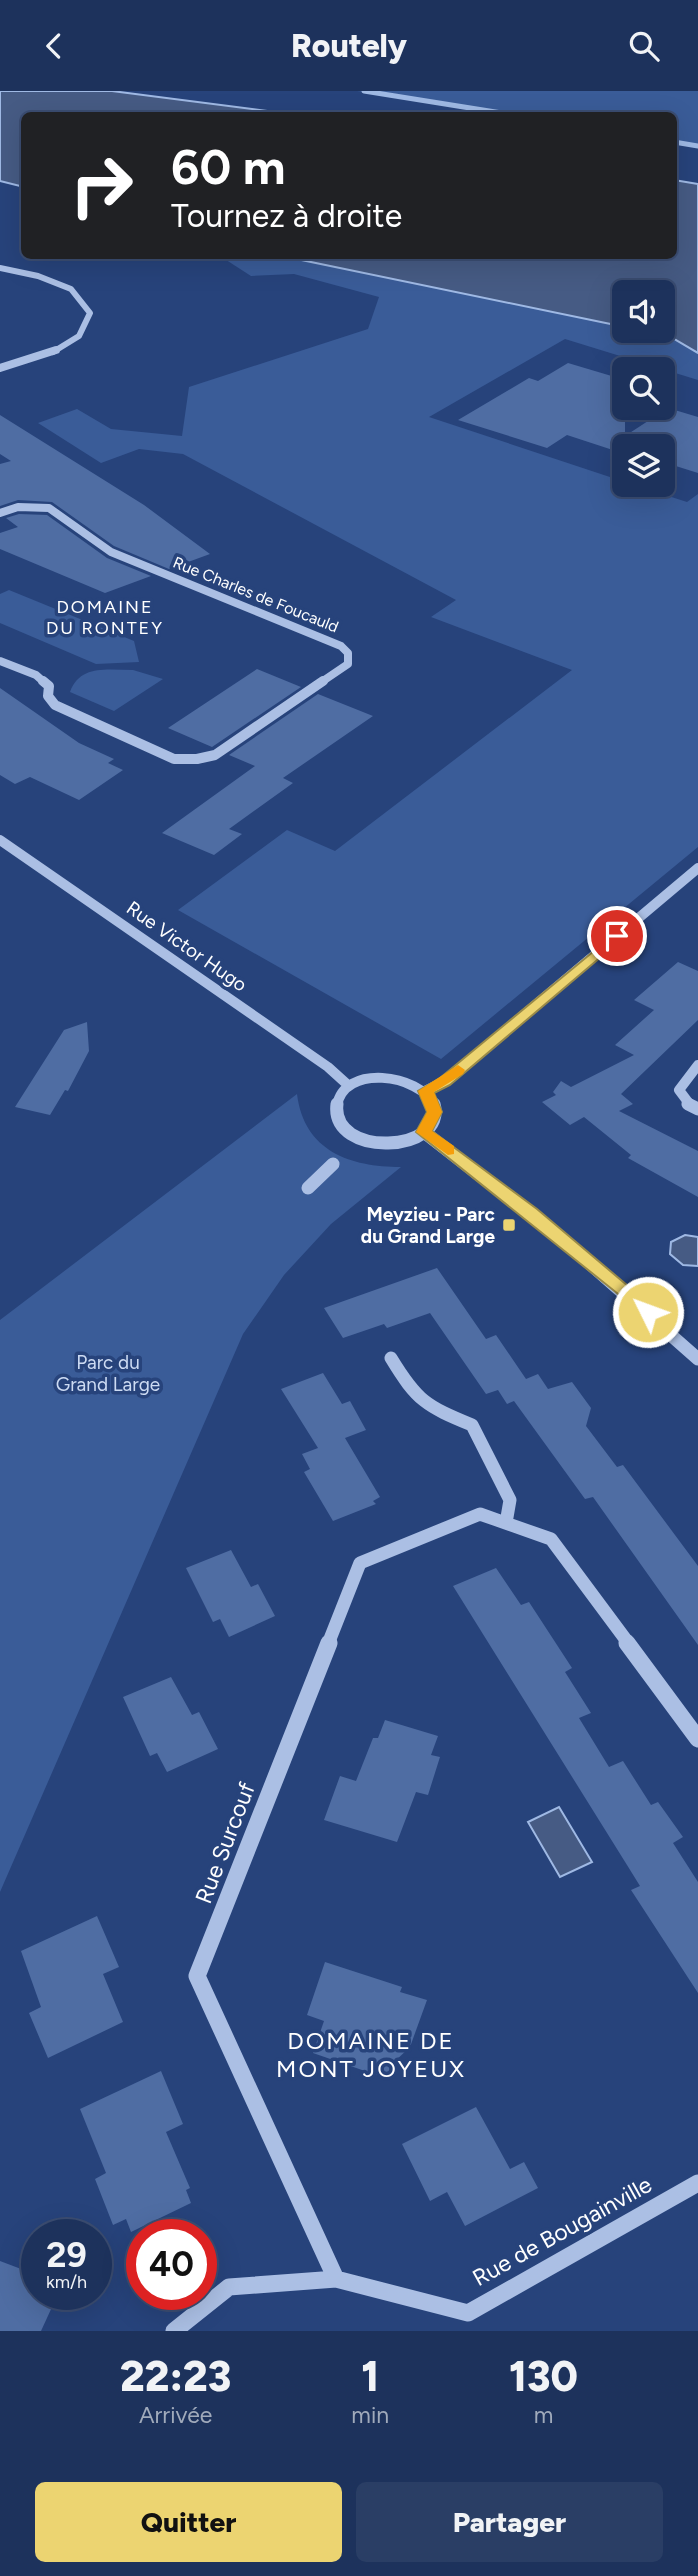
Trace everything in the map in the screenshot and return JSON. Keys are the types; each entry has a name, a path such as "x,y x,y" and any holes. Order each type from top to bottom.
{"street":[{"path":"0,268 38,276 71,289 90,313 79,336 52,352 0,368"},
{"name":"Rue Charles de Foucauld","path":"0,513 18,507 49,508 111,552 341,646 348,653 348,664 215,755 197,759 174,759 55,705 48,696 49,686 36,675 0,661"},
{"name":"Rue Victor Hugo","path":"0,840 328,1066 349,1086"},
{"path":"425,1091 445,1081 698,868"},
{"path":"698,1065 679,1090 688,1104 698,1109"},
{"path":"380,1076 413,1083 425,1091 435,1112 424,1132 411,1139 379,1144 349,1135 335,1116 334,1105 349,1086 380,1076"},
{"path":"424,1132 531,1213 631,1296 698,1359"},
{"path":"308,1188 333,1164"},
{"path":"391,1358 410,1389 430,1408 471,1425 496,1467 510,1500 506,1523"},
{"name":"Rue Surcouf","path":"336,2279 197,1976 360,1563 480,1514 551,1539 698,1739"},
{"name":"Rue de Bougainville","path":"174,2331 229,2287 336,2279 468,2313 698,2183"}],"green space":[{"path":"357,91 698,91 698,146 677,142 677,112 491,112"},
{"path":"225,259 296,259 612,324 612,343 675,343 675,340 698,353 698,380 675,373 675,357 623,357 565,339 429,417 612,478 612,497 671,497 687,502 698,494 698,847 441,1059 178,910 287,830 335,851 572,670 431,617 456,600 183,454 139,449 101,463 38,423 77,409 111,429 182,436 189,387 368,329 379,297 294,274 251,276"},
{"path":"9,590 134,641 139,662 96,664 0,623 0,594"},
{"path":"133,670 163,679 114,711 70,692 75,683 88,673"},
{"name":"Parc du Grand Large","path":"297,1094 301,1114 309,1129 332,1152 364,1164 401,1167 331,1224 284,1275 243,1334 0,1892 0,1320"}],"shaded area":[{"path":"0,91 112,91 275,112 21,112 21,186 0,181"},
{"path":"677,180 698,184 698,353 675,340 675,280 612,280 612,324 296,259 677,259"},
{"path":"685,1235 698,1237 698,1266 683,1265 670,1254 671,1242"},
{"path":"559,1807 592,1862 560,1877 528,1822"}],"building":[{"path":"568,363 612,376 612,420 625,420 625,434 612,434 612,450 567,435 547,448 458,420 529,378 538,381"},
{"path":"675,410 698,417 698,473 675,466 675,434 628,434 650,420 675,420"},
{"path":"0,415 144,505 210,554 169,569 114,546 52,502 18,500 0,506 0,464 11,461 0,454"},
{"path":"19,514 47,515 107,558 151,576 105,593 0,549 0,533 18,527 6,518"},
{"path":"257,669 301,687 212,747 168,728"},
{"path":"0,688 79,743 114,759 108,763 123,770 79,800 30,777 15,784 0,775"},
{"path":"318,694 373,716 283,778 293,783 229,829 242,834 214,855 162,833 255,766 229,755"},
{"path":"678,962 698,971 698,1020 621,1094 633,1104 619,1111 698,1151 698,1197 628,1158 631,1155 584,1117 570,1125 542,1102 556,1095 553,1092 561,1081 571,1087 634,1055 615,1045 654,1010 634,1000"},
{"path":"87,1022 89,1051 68,1091 65,1090 50,1115 15,1107 64,1030"},
{"path":"437,1268 486,1339 496,1335 526,1379 538,1374 548,1389 572,1382 591,1408 586,1426 617,1467 623,1465 698,1566 698,1645 593,1497 585,1499 514,1401 507,1404 498,1390 486,1394 430,1313 387,1328 384,1324 343,1338 324,1308"},
{"path":"323,1373 342,1404 350,1401 366,1430 345,1438 380,1497 373,1501 376,1504 333,1521 304,1472 310,1469 302,1454 318,1448 281,1389"},
{"path":"231,1550 251,1587 258,1584 275,1616 229,1637 220,1619 213,1622 186,1568"},
{"path":"496,1568 521,1605 529,1602 572,1668 565,1672 591,1713 579,1718 609,1767 623,1761 651,1805 658,1802 683,1837 673,1843 698,1882 698,1993 631,1890 640,1886 453,1586"},
{"path":"171,1677 192,1715 199,1712 218,1749 167,1772 157,1753 150,1756 123,1697"},
{"path":"385,1720 438,1736 431,1755 440,1757 428,1795 416,1792 397,1842 324,1820 340,1776 356,1781 373,1738 378,1738"},
{"path":"97,1916 119,1967 103,1974 123,2022 48,2058 29,2013 41,2007 21,1951"},
{"path":"325,1962 402,1987 400,1992 427,2000 410,2047 393,2063 388,2079 313,2053 324,2021 307,2015"},
{"path":"161,2071 183,2124 166,2132 190,2188 186,2190 191,2203 158,2219 126,2219 113,2225 95,2179 106,2173 80,2109"},
{"path":"476,2107 510,2169 524,2162 538,2188 465,2226 447,2192 430,2201 402,2144"},
{"path":"0,2261 21,2269 21,2310 51,2310 41,2331 0,2331"}],"waterway":[{"path":"364,91 495,112"},
{"path":"677,142 698,146"}],"slow traffic":[{"path":"448,1150 424,1132 435,1112 425,1091 445,1081 458,1070"}],"place":[{"name":"Meyzieu - Parc du Grand Large","path":"509,1225"}],"district":[{"name":"DOMAINE DU RONTEY","path":"105,618"},
{"name":"DOMAINE DE MONT JOYEUX","path":"371,2055"}],"route":[{"path":"617,936 445,1081 425,1091 435,1112 424,1132 531,1213 648,1312"}]}
